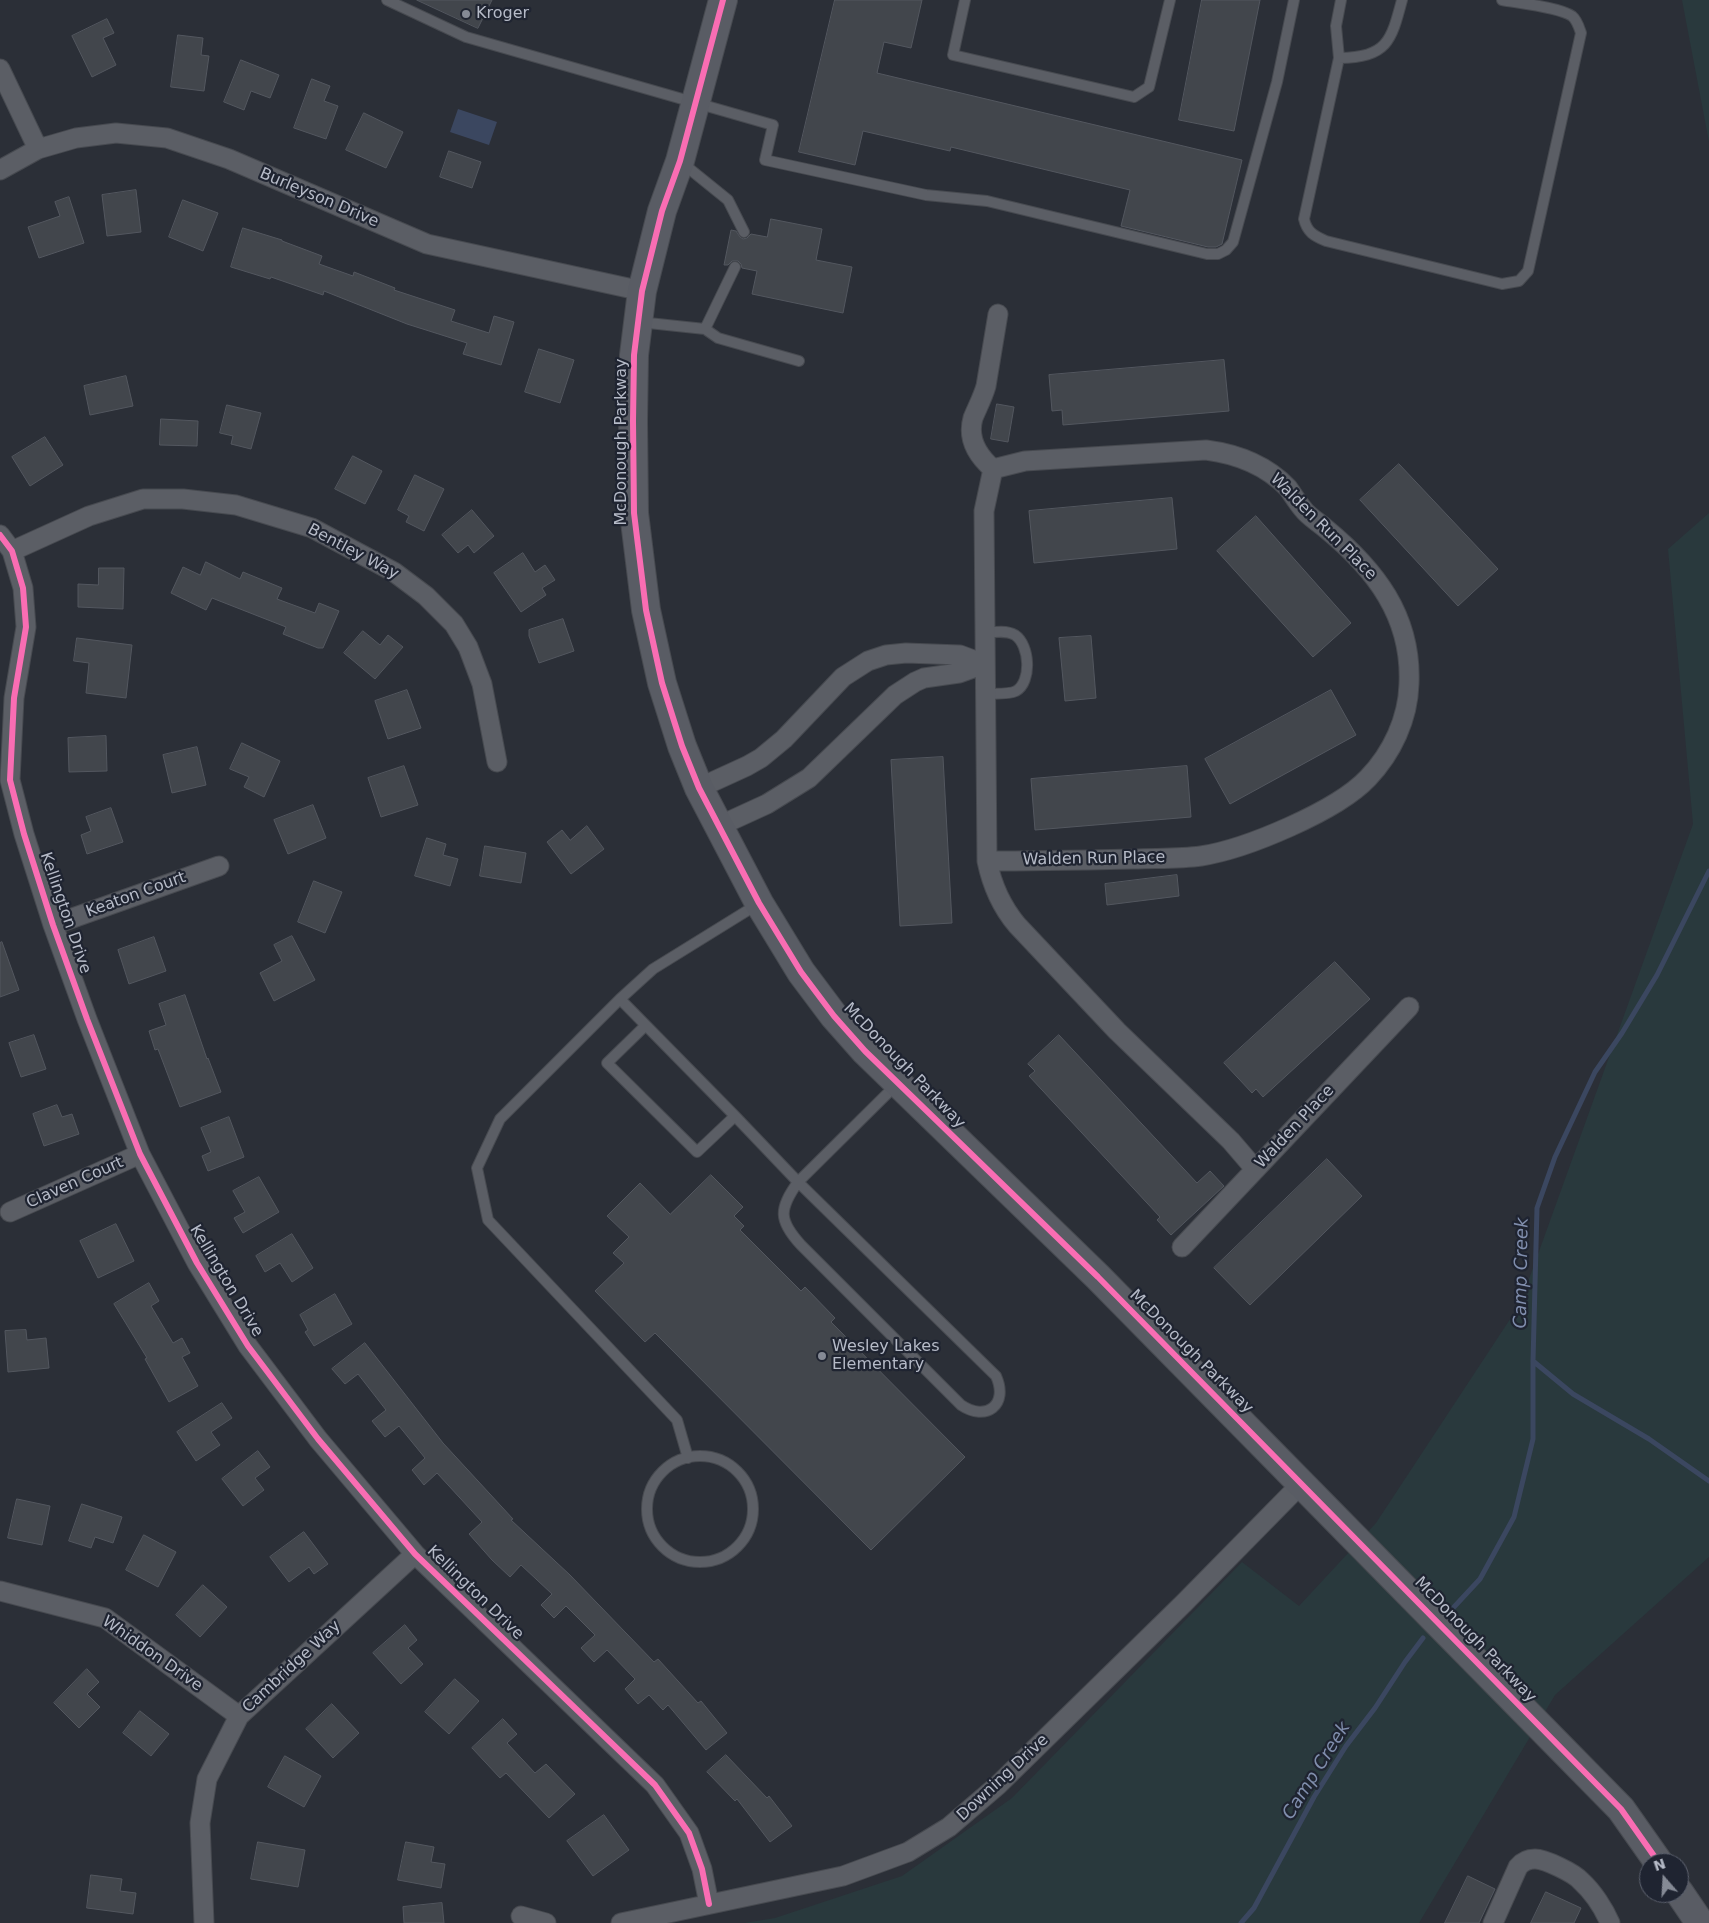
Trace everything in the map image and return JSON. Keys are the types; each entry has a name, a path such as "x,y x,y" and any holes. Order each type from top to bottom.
{"street":[{"name":"McDonough Parkway","path":"723,0 680,161 662,211 642,291 634,355 634,513 646,610 662,683 682,746 699,788 759,903 801,972 834,1016 898,1083 1098,1277 1621,1809 1652,1853"},
{"path":"0,69 38,149"},
{"name":"Burleyson Drive","path":"0,170 38,149 76,138 116,133 166,138 229,159 426,244 642,291"},
{"path":"998,314 985,389 973,420 972,429 972,438 979,455 993,468 984,510 984,664 987,861 997,895 1017,925 1117,1031 1231,1142 1255,1169"},
{"name":"Walden Run Place","path":"987,861 1064,862 1201,856 1238,846 1274,833 1336,802 1362,784 1375,771 1386,756 1400,729 1407,705 1410,674 1403,633 1393,606 1376,578 1352,551 1303,510 1281,482 1249,460 1231,454 1206,450 1025,461 993,468"},
{"name":"Bentley Way","path":"12,551 89,516 143,499 183,499 236,505 312,528 394,572 426,596 454,624 468,647 482,684 497,762"},
{"name":"Kellington Drive","path":"0,535 12,551 23,588 26,626 14,698 10,780 24,834 53,924 87,1019 140,1154 197,1263 248,1346 318,1439 416,1554 655,1785 689,1833 702,1869 710,1904"},
{"path":"699,788 761,758 784,739 839,681 855,668 868,661 886,655 906,653 960,655 984,664"},
{"path":"925,654 928,678"},
{"path":"719,826 767,804 799,786 820,769 895,695 915,682 959,673 984,664"},
{"name":"Keaton Court","path":"53,924 219,866"},
{"name":"Walden Place","path":"1182,1247 1409,1007"},
{"name":"Claven Court","path":"10,1212 140,1154"},
{"name":"Downing Drive","path":"620,1923 843,1876 908,1852 949,1827 998,1785 1184,1603 1301,1484"},
{"name":"Cambridge Way","path":"204,1923 201,1814 207,1779 238,1716 416,1554"},
{"name":"Whiddon Drive","path":"0,1591 105,1618 238,1716"},
{"path":"1493,1923 1518,1867 1523,1862 1533,1859 1540,1860 1579,1878 1606,1914 1610,1923"},
{"path":"1686,1903 1698,1921"},
{"path":"521,1916 546,1923"}],"lane":[{"path":"387,0 466,38 773,124 765,160 926,195 987,201 1207,254 1218,254 1226,250 1233,242 1277,82 1294,0"},
{"path":"966,0 952,55 1134,97 1149,87 1170,0"},
{"path":"1341,0 1336,26 1339,58 1304,219 1306,227 1312,235 1326,241 1502,284 1519,281 1530,266 1582,33 1578,24 1571,16 1559,11 1502,0"},
{"path":"1339,58 1369,54 1383,46 1392,35 1402,0"},
{"path":"680,161 728,200 744,232"},
{"path":"705,328 735,267"},
{"path":"638,321 705,328 718,338 798,361"},
{"path":"984,632 1006,632 1016,636 1023,644 1027,662 1024,683 1015,691 985,694"},
{"path":"688,1458 677,1420 488,1220 477,1168 500,1119 620,999 653,969 759,903"},
{"path":"620,999 798,1182 996,1376 1001,1392 998,1402 980,1414 970,1412 961,1405 801,1245 792,1235 785,1221 786,1200 798,1182 898,1083"},
{"path":"645,1026 607,1063 697,1152 735,1116"},
{"path":"698,1456 716,1458 731,1466 744,1478 751,1493 754,1510 751,1527 742,1543 729,1555 712,1561 694,1562 677,1557 662,1547 652,1532 647,1515 648,1498 655,1481 667,1468 688,1458 698,1456"}],"shaded area":[{"path":"1682,0 1709,0 1709,142"},
{"path":"1709,513 1709,1557 1555,1695 1419,1923 744,1923 775,1918 902,1876 1012,1798 1242,1562 1299,1606 1376,1523 1520,1304 1693,824 1668,549"}],"water":[{"path":"458,109 497,122 489,145 450,132"}],"building":[{"name":"Kroger","path":"417,0 492,0 478,28"},
{"path":"835,0 922,0 911,48 884,42 877,73 1242,160 1222,244 1216,247 1208,247 1121,226 1130,190 951,147 950,151 863,131 855,165 799,152"},
{"path":"1202,0 1260,0 1234,131 1179,120"},
{"path":"107,19 114,33 103,38 116,65 92,77 72,36"},
{"path":"178,35 203,38 201,55 209,56 204,91 171,87"},
{"path":"241,60 279,75 270,98 251,91 244,110 224,102"},
{"path":"312,79 330,86 324,101 338,106 326,139 294,128"},
{"path":"364,113 403,132 386,168 346,150"},
{"path":"449,151 481,162 472,188 440,177"},
{"path":"136,190 141,232 107,236 102,195"},
{"path":"69,197 84,243 39,258 28,227 60,216 55,202"},
{"path":"183,200 218,213 203,251 169,237"},
{"path":"771,219 822,229 816,260 852,267 843,313 752,294 757,271 742,268 738,261 732,261 728,265 724,265 731,230 736,231 743,239 751,234 767,237"},
{"path":"243,228 282,240 322,256 319,264 353,276 354,272 395,288 394,290 455,310 451,321 489,333 494,316 514,322 501,365 463,354 467,343 407,324 324,291 323,295 271,277 270,279 231,267"},
{"path":"539,349 574,360 560,403 525,392"},
{"path":"1224,360 1229,411 1063,425 1062,410 1052,411 1049,375"},
{"path":"126,376 133,406 90,415 84,386"},
{"path":"997,404 1014,407 1008,442 991,439"},
{"path":"227,405 261,413 251,449 231,444 233,436 220,433"},
{"path":"161,419 198,421 197,446 160,445"},
{"path":"45,437 63,465 30,486 12,457"},
{"path":"353,456 382,471 365,504 335,489"},
{"path":"1399,464 1498,569 1458,606 1360,500"},
{"path":"415,475 444,489 424,531 406,522 409,516 398,510"},
{"path":"1172,498 1177,549 1034,563 1029,511"},
{"path":"472,510 494,536 474,553 468,545 458,553 442,535"},
{"path":"1256,516 1351,623 1313,657 1217,551"},
{"path":"523,553 535,572 545,565 555,580 542,588 546,595 521,612 494,573"},
{"path":"206,562 240,579 243,572 282,588 277,599 315,613 319,603 339,611 323,648 318,648 283,634 286,627 212,598 206,610 171,593 183,567 200,575"},
{"path":"99,568 124,568 123,609 78,607 78,584 98,585"},
{"path":"563,619 574,651 539,663 529,636 529,630"},
{"path":"363,631 380,645 388,635 403,647 375,679 344,653"},
{"path":"1091,636 1096,698 1065,701 1059,638"},
{"path":"77,638 132,645 126,698 86,693 89,663 74,661"},
{"path":"407,690 421,728 388,739 375,701"},
{"path":"1331,690 1356,735 1230,804 1205,759"},
{"path":"106,736 107,771 69,772 68,738"},
{"path":"242,743 280,761 264,797 244,787 249,777 230,769"},
{"path":"197,747 206,785 172,793 163,755"},
{"path":"943,757 952,923 900,926 891,760"},
{"path":"404,766 418,805 381,817 368,778"},
{"path":"1187,766 1191,817 1035,830 1031,779"},
{"path":"313,805 326,838 288,854 274,820"},
{"path":"111,808 123,842 87,854 81,835 91,831 86,817"},
{"path":"587,826 604,849 571,874 547,842 562,830 570,840"},
{"path":"427,838 446,844 443,855 458,859 450,886 415,876"},
{"path":"485,846 526,853 521,883 480,876"},
{"path":"1177,875 1179,896 1107,905 1105,884"},
{"path":"314,881 342,892 325,933 298,922"},
{"path":"292,936 315,980 274,1001 260,973 282,961 274,945"},
{"path":"154,937 166,971 129,984 118,950"},
{"path":"2,942 19,990 0,997 0,943"},
{"path":"1335,962 1370,999 1263,1097 1256,1089 1252,1093 1224,1063"},
{"path":"185,995 207,1059 221,1092 180,1107 158,1049 155,1050 149,1031 166,1025 159,1004"},
{"path":"34,1035 46,1069 21,1077 9,1043"},
{"path":"1059,1035 1197,1183 1210,1171 1224,1186 1171,1235 1157,1220 1160,1217 1029,1076 1035,1071 1028,1064"},
{"path":"57,1105 62,1117 72,1114 79,1134 44,1146 33,1114"},
{"path":"229,1117 244,1157 208,1171 202,1156 211,1152 201,1128"},
{"path":"1327,1159 1362,1196 1250,1305 1214,1268"},
{"name":"Wesley Lakes Elementary","path":"711,1175 743,1207 734,1216 744,1226 740,1230 801,1291 805,1287 835,1318 831,1322 965,1457 871,1550 655,1333 645,1342 595,1291 624,1263 613,1253 629,1237 607,1216 640,1183 670,1214"},
{"path":"259,1177 279,1212 243,1233 234,1218 245,1212 233,1191"},
{"path":"116,1224 134,1261 98,1278 80,1241"},
{"path":"292,1234 313,1268 292,1282 280,1263 265,1272 256,1256"},
{"path":"149,1283 159,1301 151,1306 173,1343 182,1338 190,1353 182,1357 198,1386 169,1402 145,1359 147,1358 114,1304"},
{"path":"335,1294 352,1324 314,1346 305,1332 308,1330 300,1315"},
{"path":"26,1330 27,1340 46,1338 49,1368 8,1372 5,1331"},
{"path":"365,1343 443,1443 513,1519 511,1520 570,1575 654,1662 658,1659 698,1703 701,1701 727,1733 706,1750 668,1705 663,1710 649,1695 638,1704 625,1689 635,1679 607,1650 594,1662 581,1648 595,1635 566,1606 554,1618 541,1605 552,1594 521,1565 510,1577 492,1560 469,1534 482,1522 437,1473 424,1485 412,1470 425,1458 399,1426 385,1437 372,1421 386,1410 358,1374 345,1384 332,1369"},
{"path":"222,1403 232,1418 211,1432 220,1445 196,1461 177,1432"},
{"path":"258,1451 270,1467 255,1478 264,1490 243,1506 222,1479"},
{"path":"17,1499 50,1506 42,1545 8,1538"},
{"path":"82,1504 122,1517 113,1543 95,1537 91,1548 69,1541"},
{"path":"304,1532 328,1564 314,1574 309,1567 289,1582 270,1557"},
{"path":"144,1535 176,1552 158,1587 126,1570"},
{"path":"203,1585 227,1607 200,1637 176,1615"},
{"path":"405,1625 417,1640 408,1648 423,1664 401,1684 373,1653"},
{"path":"87,1669 99,1682 87,1694 100,1707 79,1728 54,1703"},
{"path":"455,1679 479,1701 449,1734 425,1712"},
{"path":"332,1704 359,1733 333,1758 306,1729"},
{"path":"140,1711 169,1734 151,1756 123,1733"},
{"path":"503,1719 517,1734 507,1743 535,1773 546,1764 575,1794 549,1818 506,1773 500,1778 472,1748"},
{"path":"726,1755 767,1798 769,1796 792,1826 770,1842 737,1799 735,1801 707,1772"},
{"path":"285,1756 321,1776 304,1807 268,1787"},
{"path":"604,1815 629,1850 593,1876 567,1841"},
{"path":"258,1842 305,1850 298,1887 251,1879"},
{"path":"406,1842 434,1847 431,1862 445,1864 441,1888 398,1880"},
{"path":"91,1875 122,1879 120,1891 136,1893 133,1914 87,1908"},
{"path":"1468,1876 1495,1889 1479,1923 1445,1923"},
{"path":"1546,1892 1581,1908 1574,1923 1531,1923"},
{"path":"442,1903 444,1923 404,1923 403,1907"}],"waterway":[{"name":"Camp Creek","path":"1454,1607 1480,1579 1514,1517 1533,1439 1537,1208 1555,1157 1595,1072 1622,1033 1657,975 1709,871"},
{"path":"1533,1361 1573,1394 1649,1439 1709,1481"},
{"name":"Camp Creek","path":"1241,1923 1254,1908 1314,1797 1346,1746 1375,1708 1423,1638"}],"cycle path":[{"path":"723,0 680,161 662,211 642,291 634,355 634,513 646,610 662,683 682,746 699,788 759,903 801,972 834,1016 865,1051 1098,1277 1621,1809 1652,1853"},
{"path":"0,535 12,551 23,588 26,627 14,698 10,780 24,834 53,925 87,1019 140,1154 197,1263 248,1346 318,1439 415,1554 655,1785 689,1833 702,1869 709,1904"}],"place":[{"name":"Kroger","path":"466,14"},
{"name":"Wesley Lakes Elementary","path":"822,1356"}]}
